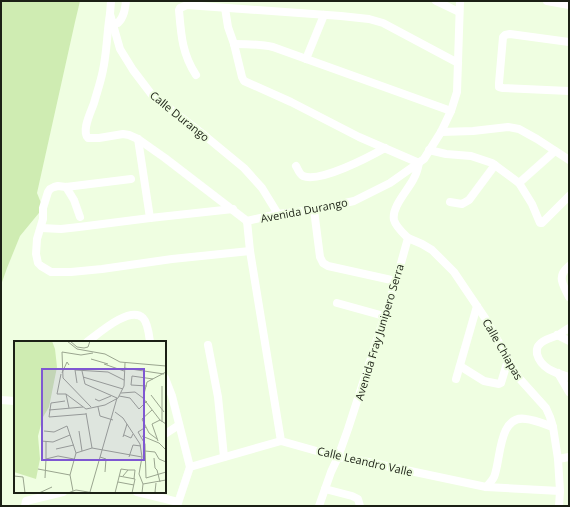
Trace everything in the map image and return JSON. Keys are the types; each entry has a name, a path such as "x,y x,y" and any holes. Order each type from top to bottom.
{"street":[{"name":"Calle Durango","path":"111,1 111,18 120,48 133,70 152,95 244,168 262,188 278,214"},
{"path":"111,18 115,23 118,23 123,15 126,1"},
{"path":"436,1 459,12"},
{"name":"Avenida Durango","path":"247,221 278,214 314,210 354,200 390,183 424,159 441,132 451,111 457,92 460,1"},
{"path":"547,1 569,5"},
{"path":"196,75 187,58 182,41 179,10 183,6 187,5 362,18 383,23 458,63"},
{"path":"225,8 228,27 244,81 291,102 359,137 419,163 414,178 401,198 395,211 394,220 408,238"},
{"path":"306,59 324,15"},
{"path":"111,18 103,70 85,134 88,138 99,138 123,134 138,139 155,150 247,221 250,251 281,441 190,467"},
{"path":"569,42 510,34 505,35 502,44 499,83 500,87 503,88 569,91"},
{"path":"234,44 263,44 273,47 451,111"},
{"path":"441,132 473,131 508,127 519,129 568,158"},
{"path":"138,139 150,218"},
{"path":"296,166 300,174 304,176 322,176 343,169 385,148"},
{"path":"429,150 446,154 471,156 492,163 519,183 532,204 539,222 542,223 569,196"},
{"path":"519,183 555,151"},
{"path":"450,202 462,204 469,200 495,165"},
{"path":"131,179 66,187 58,186 50,189 43,208 43,219 37,239 36,254 38,263 51,272 71,272 250,251"},
{"path":"66,187 74,200 80,217"},
{"path":"41,228 60,229 233,209"},
{"path":"314,210 320,257 323,263 328,266 396,281"},
{"name":"Avenida Fray Junipero Serra","path":"319,506 338,457 396,281 408,238"},
{"name":"Calle Chiapas","path":"408,238 432,250 454,272 485,318 519,378 546,408 553,427 558,459 560,491 559,506"},
{"path":"569,266 562,273 561,280 569,297"},
{"path":"337,303 384,316"},
{"path":"456,379 477,306"},
{"path":"88,341 123,317 131,315 138,315 145,321 150,341"},
{"path":"569,328 557,336 538,345 537,350 539,360 542,365 551,371 569,377"},
{"path":"557,336 569,341"},
{"path":"208,345 218,397 224,457"},
{"path":"460,366 484,381 499,384 501,383 508,360"},
{"path":"558,373 569,392"},
{"path":"140,493 178,504 190,467 172,396 166,381"},
{"path":"1,400 14,401"},
{"path":"486,487 494,479 504,436 512,422 516,419 527,419 553,427"},
{"path":"166,433 179,425"},
{"name":"Calle Leandro Valle","path":"281,441 338,457 486,487 560,491"},
{"path":"558,459 569,457"},
{"path":"325,489 352,496 358,499 360,506"},
{"path":"25,504 28,493"},
{"path":"25,504 60,493"}],"green space":[{"path":"1,1 80,1 37,193 43,208 20,236 1,285"}]}
